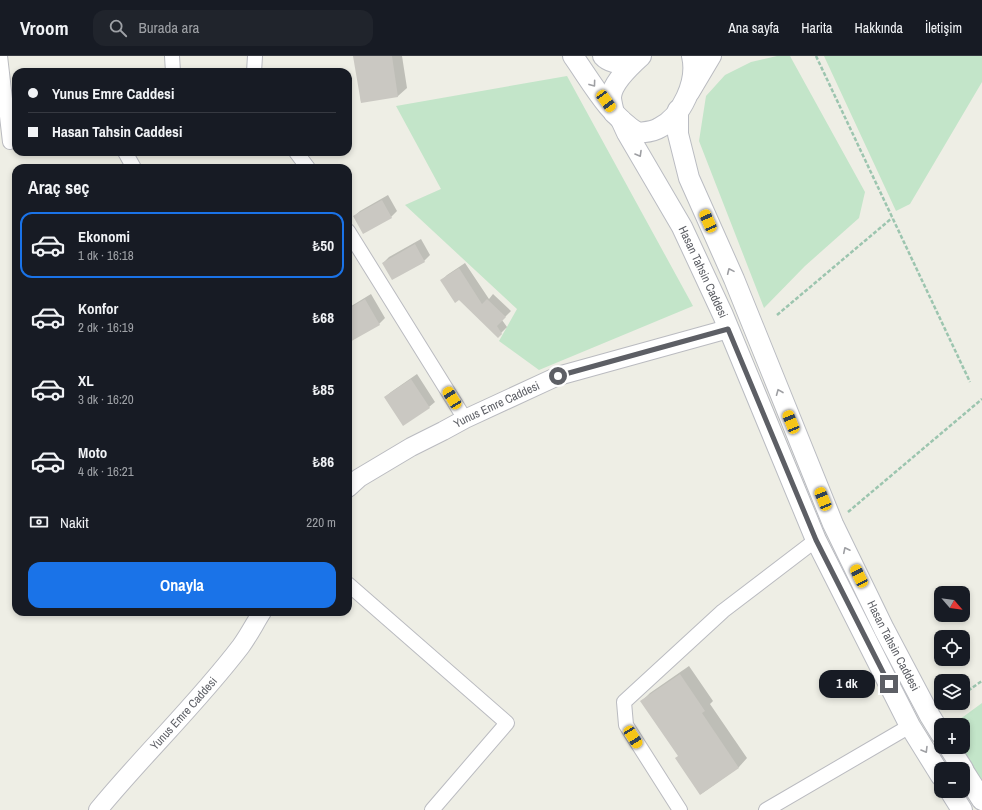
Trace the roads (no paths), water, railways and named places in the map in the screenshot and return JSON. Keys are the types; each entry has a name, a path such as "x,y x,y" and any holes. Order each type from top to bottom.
{"main road":[{"name":"Hasan Tahsin Caddesi","path":"573,56 617,116 682,227 723,315 816,540 910,726 934,765"},
{"path":"603,56 607,60 614,62 637,60"},
{"name":"Hasan Tahsin Caddesi","path":"692,56 694,64 683,104 678,134 690,178 734,279 834,524 884,629 934,723"},
{"path":"637,60 614,86 611,97 617,116 627,126 638,133 658,129 672,119 683,104"},
{"path":"970,780 982,800"},
{"path":"954,798 962,810"}],"street":[{"path":"0,56 9,144"},
{"path":"172,56 173,68"},
{"path":"254,68 255,56"},
{"path":"683,104 712,56"},
{"path":"352,237 465,419"},
{"name":"Yunus Emre Caddesi","path":"352,484 359,478 385,462 465,419 558,376 728,329"},
{"path":"680,810 626,725 624,702 723,611 816,540"},
{"path":"352,587 507,723 432,810"},
{"name":"Yunus Emre Caddesi","path":"98,810 119,784 181,717 241,645 259,616"},
{"path":"766,810 910,726"}]}
